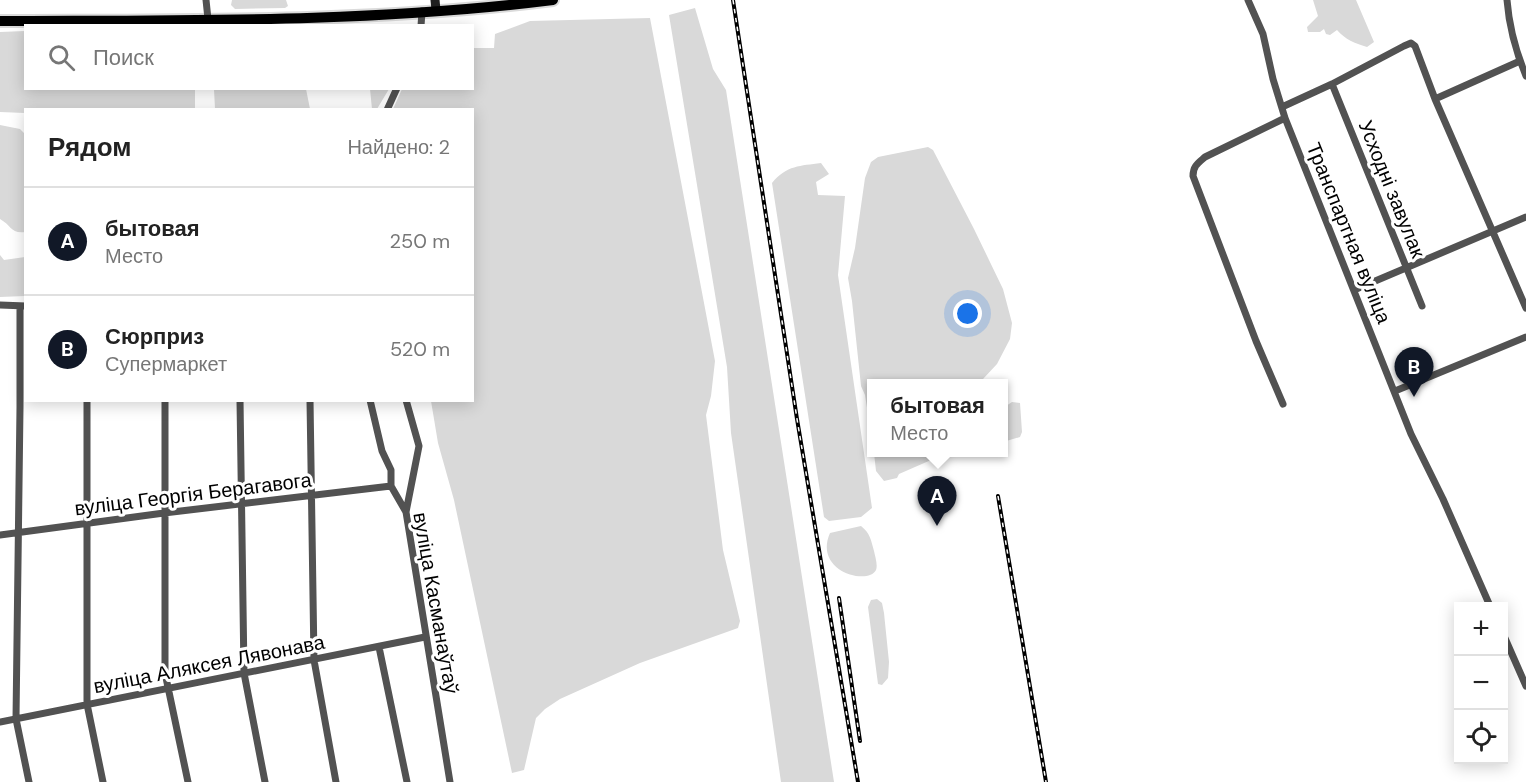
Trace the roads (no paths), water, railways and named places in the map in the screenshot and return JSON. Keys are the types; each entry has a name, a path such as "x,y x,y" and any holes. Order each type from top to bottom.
{"main road":[{"path":"0,21 296,19 422,11 435,5 485,0"},
{"path":"435,5 553,0"}],"street":[{"path":"206,0 208,19"},
{"name":"Транспартная вуліца","path":"1248,0 1263,34 1285,118 1411,434 1489,602"},
{"path":"1507,0 1510,26 1526,76"},
{"path":"421,24 422,11"},
{"path":"1282,107 1411,43 1415,46 1435,99 1526,308"},
{"path":"1435,99 1520,61"},
{"name":"Усходні завулак","path":"1332,84 1422,306"},
{"path":"388,108 397,90"},
{"path":"1283,404 1256,341 1193,176 1196,164 1205,157 1285,118"},
{"path":"1354,290 1526,217"},
{"path":"0,305 23,306 16,719 29,782"},
{"path":"1395,391 1526,337"},
{"path":"87,402 87,705 103,782"},
{"path":"165,402 165,673 188,782"},
{"path":"240,402 244,673 265,782"},
{"path":"310,402 314,660 336,782"},
{"name":"вуліца Касманаўтаў","path":"370,402 382,450 391,470 391,486 406,512 450,782"},
{"path":"406,512 419,447 407,402"},
{"name":"вуліца Георгія Берагавога","path":"0,536 242,503 391,486"},
{"name":"вуліца Аляксея Лявонава","path":"0,722 425,637"},
{"path":"379,647 407,782"},
{"path":"1508,647 1526,686"}],"railway":[{"path":"733,0 797,419 858,782"},
{"path":"998,496 1046,782"},
{"path":"839,598 860,741"}],"place":[{"name":"Сюрприз","path":"1414,397"},
{"name":"бытовая","path":"937,526"}]}
